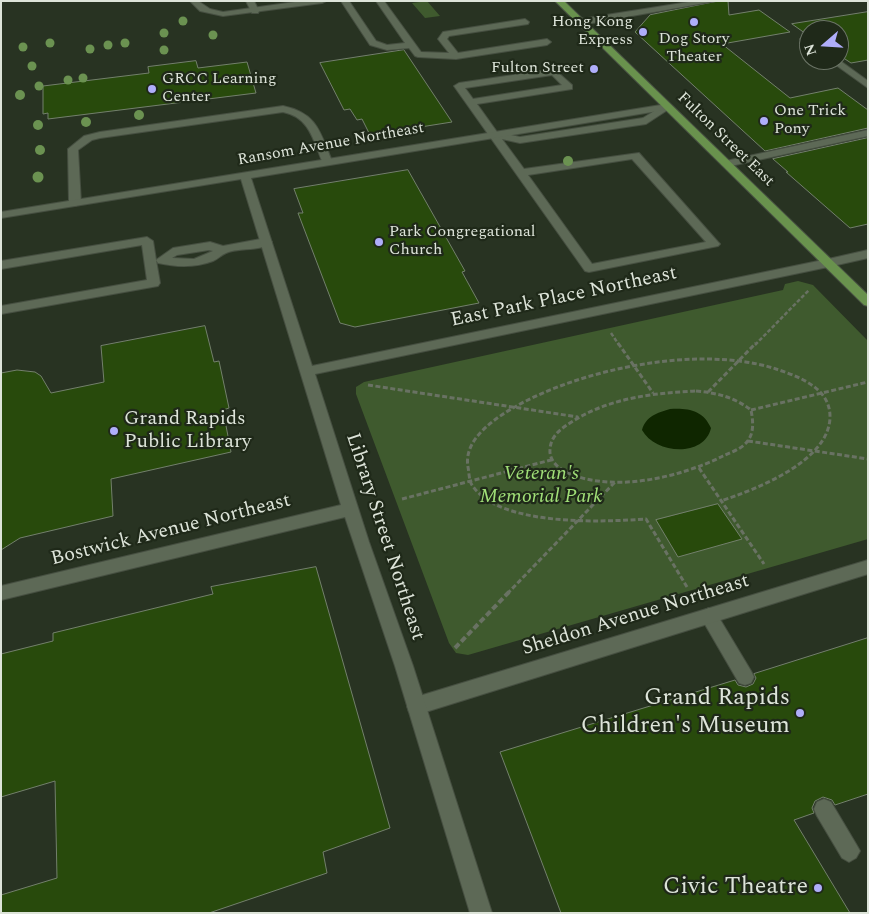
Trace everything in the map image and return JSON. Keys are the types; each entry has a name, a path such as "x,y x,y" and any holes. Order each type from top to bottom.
{"main road":[{"name":"Fulton Street East","path":"560,1 868,302"}],"street":[{"path":"194,1 197,6 208,12 223,14 322,1"},
{"path":"250,1 255,11"},
{"path":"345,1 373,43 392,48 411,45"},
{"path":"380,1 418,54 433,57 456,56 547,42"},
{"path":"581,22 712,1"},
{"path":"456,56 442,39 446,34 525,22"},
{"path":"847,70 868,85"},
{"path":"471,102 569,87 554,72 459,86 589,268 714,244 635,154 522,173"},
{"name":"Ransom Avenue Northeast","path":"1,215 667,107"},
{"path":"75,203 73,149 88,138 100,135 283,109 292,110 301,113 307,118 328,161"},
{"path":"726,164 868,133"},
{"name":"Library Street Northeast","path":"245,175 351,510 416,706 480,913"},
{"path":"1,266 147,241 156,261 154,283 1,310"},
{"path":"156,261 173,252 210,246 222,250 266,242"},
{"name":"East Park Place Northeast","path":"308,371 868,254"},
{"name":"Bostwick Avenue Northeast","path":"1,593 351,510"},
{"name":"Sheldon Avenue Northeast","path":"416,706 868,567"},
{"path":"710,616 745,677"},
{"path":"824,809 849,851"}],"path":[{"path":"708,392 810,290"},
{"path":"611,333 653,393"},
{"path":"687,587 646,519 577,521 539,518 498,506 476,490 470,481 467,462 473,442 483,430 514,408 566,384 635,367 695,360 739,361 790,373 813,385 821,393 829,407 830,423 822,440 803,461 778,477 754,489 721,501"},
{"path":"868,382 751,410 731,398 708,392 653,393 592,410 578,417 555,434 549,450 551,460 558,467 568,472 601,481 642,479 699,468 748,441 868,459"},
{"path":"368,385 578,417"},
{"path":"748,441 753,429 751,410"},
{"path":"402,499 551,460"},
{"path":"699,468 764,564"},
{"path":"455,648 616,481"}],"green space":[{"path":"427,1 440,16 425,18 412,3"},
{"name":"Veteran's Memorial Park","path":"798,281 813,285 868,341 868,539 468,655 456,653 449,643 356,394 356,387 364,382 783,290 785,284"}],"shaded area":[{"path":"670,409 694,411 704,417 711,428 707,438 690,448 679,449 668,448 648,438 642,430 646,421 656,414"}],"building":[{"path":"718,1 728,1 729,15 759,10 790,32 722,44 790,98 838,88 868,110 868,128 765,151 635,32 650,15"},
{"path":"868,12 868,60 851,63 849,62 849,20 817,20"},
{"path":"799,23 799,29 792,24"},
{"path":"404,50 452,122 370,135 362,119 357,120 350,109 344,110 320,63"},
{"name":"GRCC Learning Center","path":"196,61 198,68 247,62 256,93 48,119 48,113 43,114 43,86 149,73 148,67"},
{"path":"868,138 868,224 850,228 773,159"},
{"name":"Park Congregational Church","path":"408,170 465,271 462,272 479,303 355,327 340,323 298,213 303,213 294,189"},
{"name":"Grand Rapids Public Library","path":"205,326 214,362 219,361 229,408 223,410 231,452 111,479 113,516 20,538 1,550 1,373 17,370 35,372 41,376 51,393 104,382 101,346"},
{"path":"718,504 742,539 678,557 656,520"},
{"path":"316,567 390,828 323,852 327,873 209,913 1,913 1,895 57,878 55,781 1,797 1,654 53,641 53,633 213,594 211,587"},
{"path":"868,638 868,794 835,805 832,800 823,797 815,801 812,808 814,813 794,820 850,913 561,913 500,752 735,680 738,685 746,687 753,684 756,678 754,674"}],"place":[{"name":"Dog Story Theater","path":"694,22"},
{"name":"Hong Kong Express","path":"643,32"},
{"name":"Fulton Street","path":"594,69"},
{"name":"GRCC Learning Center","path":"152,89"},
{"name":"One Trick Pony","path":"764,121"},
{"name":"Park Congregational Church","path":"379,242"},
{"name":"Grand Rapids Public Library","path":"114,431"},
{"name":"Grand Rapids Children's Museum","path":"800,713"},
{"name":"Civic Theatre","path":"818,888"}]}
